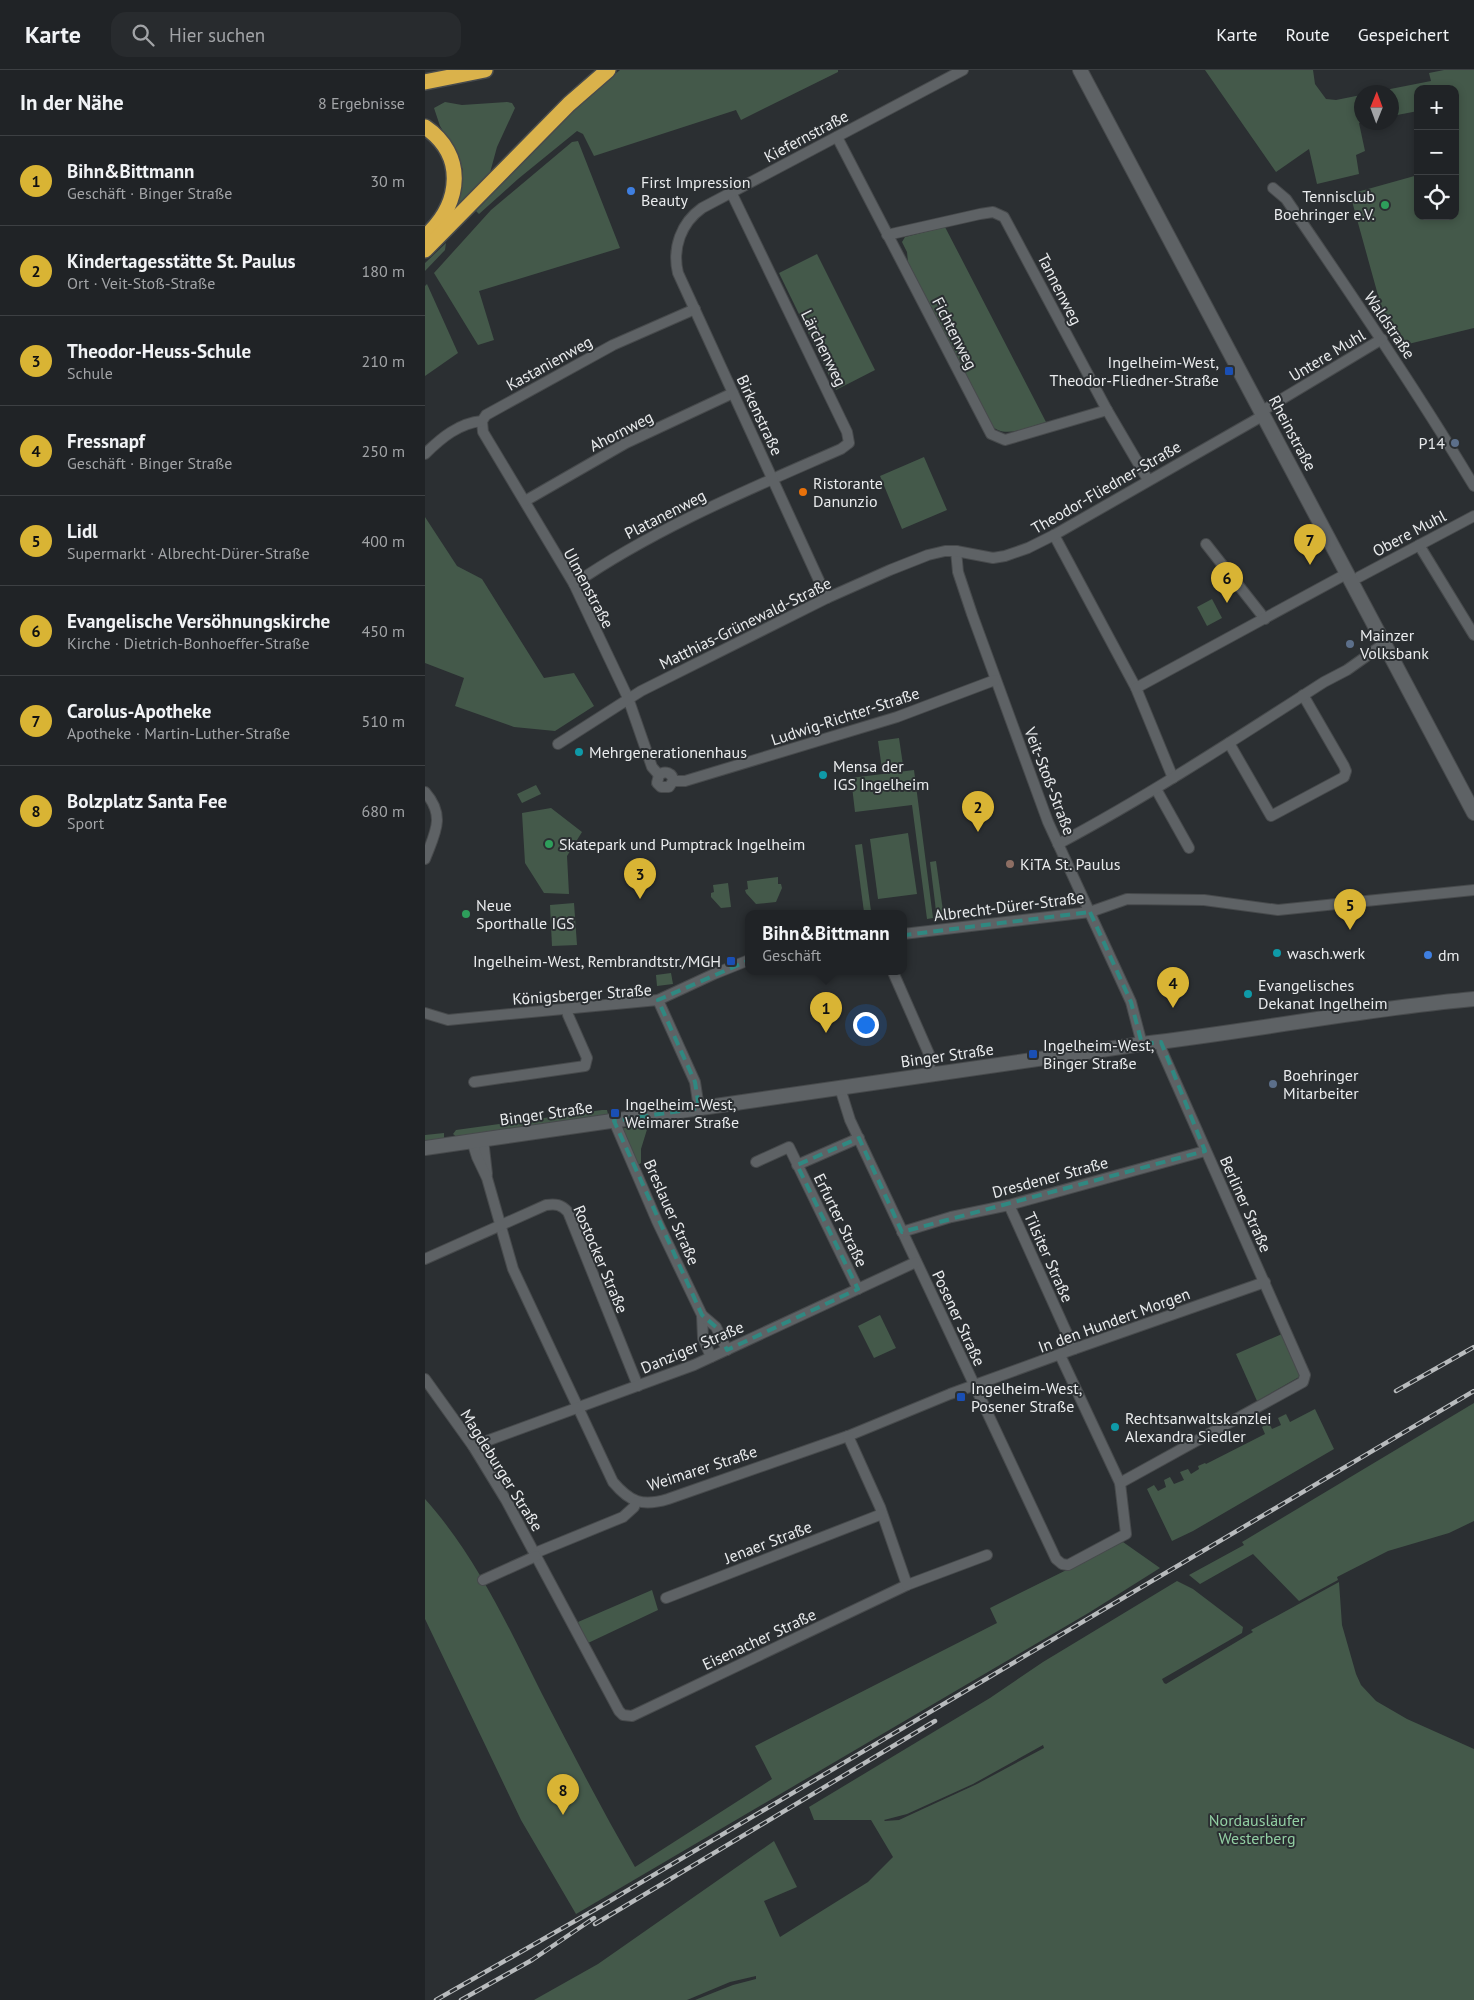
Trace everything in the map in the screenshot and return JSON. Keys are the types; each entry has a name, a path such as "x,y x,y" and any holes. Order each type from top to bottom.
{"highway":[{"path":"425,82 485,70"},
{"path":"425,250 569,104 607,70"},
{"path":"425,127 444,145 451,159 455,175 453,191 448,205 434,228 425,237"}],"main road":[{"name":"Rheinstraße","path":"1080,70 1263,413 1353,575 1385,643 1474,813"},
{"name":"Binger Straße","path":"425,1148 1389,1009 1474,999"}],"street":[{"name":"Kiefernstraße","path":"677,244 693,214 731,192 963,70"},
{"name":"Fichtenweg","path":"837,137 991,434 1005,440 1107,410"},
{"name":"Waldstraße","path":"1273,188 1286,199 1382,339 1427,408 1474,486"},
{"name":"Lärchenweg","path":"731,192 849,437 849,443 841,449 773,479"},
{"name":"Tannenweg","path":"887,235 980,214 993,212 1004,217 1107,410 1148,480"},
{"name":"Birkenstraße","path":"677,244 676,262 678,272 827,598"},
{"name":"Kastanienweg","path":"425,454 437,442 459,427 482,421 486,415 597,353 695,309"},
{"name":"Untere Muhl","path":"1263,413 1382,339"},
{"name":"Ahornweg","path":"525,501 626,443 733,393"},
{"name":"Theodor-Fliedner-Straße","path":"956,551 987,557 1005,556 1028,548 1263,413"},
{"name":"Ulmenstraße","path":"482,421 483,432 574,584 628,698 652,766 659,775"},
{"name":"Platanenweg","path":"574,584 624,552 674,524 773,479"},
{"name":"Obere Muhl","path":"1136,688 1265,619 1353,575 1419,545 1474,516"},
{"path":"1053,535 1136,688 1173,778"},
{"path":"1206,544 1265,619"},
{"path":"1419,545 1474,635"},
{"name":"Matthias-Grünewald-Straße","path":"558,744 628,698 827,598 928,555 945,551 956,551"},
{"name":"Veit-Stoß-Straße","path":"956,551 958,572 995,680 1048,822 1131,1002 1143,1044"},
{"path":"1058,844 1098,824 1157,789 1303,695 1347,670 1385,643"},
{"name":"Ludwig-Richter-Straße","path":"659,775 657,781 661,787 669,787 673,781 693,778 897,717 995,680"},
{"path":"1229,743 1271,816 1344,776 1346,771 1344,766 1303,695"},
{"path":"1157,789 1189,848"},
{"path":"425,792 435,806 437,821 436,830 425,859"},
{"name":"Albrecht-Dürer-Straße","path":"907,934 1089,912 1127,899 1204,900 1278,910 1474,890"},
{"path":"658,1000 745,962"},
{"path":"894,975 929,1054 930,1075"},
{"name":"Königsberger Straße","path":"425,1013 448,1020 658,1000 695,1082 699,1108"},
{"path":"473,1082 585,1066 587,1058 567,1009"},
{"name":"Berliner Straße","path":"1120,1483 1303,1382 1305,1378 1305,1374 1265,1282 1162,1052 1161,1042"},
{"name":"Posener Straße","path":"840,1088 850,1120 902,1232 1056,1558 1062,1564 1068,1565 1126,1534 1120,1483"},
{"name":"Breslauer Straße","path":"614,1121 657,1221 702,1316 703,1338 711,1357"},
{"name":"Erfurter Straße","path":"797,1165 859,1138"},
{"name":"Weimarer Straße","path":"478,1140 513,1269 613,1482 622,1493 636,1502 652,1503 668,1499 848,1436 974,1386"},
{"name":"Erfurter Straße","path":"756,1162 789,1147 858,1289"},
{"name":"Dresdener Straße","path":"902,1232 951,1217 1009,1205 1205,1151"},
{"name":"Rostocker Straße","path":"501,1226 546,1205 555,1204 564,1207 568,1212 638,1386"},
{"name":"Tilsiter Straße","path":"1009,1205 1074,1349"},
{"path":"425,1259 501,1226"},
{"name":"Danziger Straße","path":"473,1446 638,1386 711,1357 916,1262"},
{"name":"In den Hundert Morgen","path":"974,1386 1265,1282"},
{"name":"Breslauer Straße","path":"702,1316 716,1326 727,1350"},
{"path":"1060,1355 1120,1483"},
{"name":"Magdeburger Straße","path":"425,1379 473,1446 506,1500 596,1670 623,1715"},
{"path":"848,1436 882,1514 907,1585"},
{"name":"Magdeburger Straße","path":"483,1580 623,1517 634,1507 636,1502"},
{"name":"Jenaer Straße","path":"666,1598 882,1514"},
{"name":"Eisenacher Straße","path":"623,1715 632,1716 907,1585 987,1555"}],"highlighted area":[{"path":"1090,912 1131,1002 1142,1044 1161,1042 1205,1151 902,1232 859,1138 797,1165 858,1289 727,1350 716,1327 702,1315 614,1121 699,1108 695,1082 658,1000 768,952"}],"green space":[{"path":"620,70 838,70 838,72 741,120 736,110 594,156 583,134 577,131 518,179 479,214 476,211 573,109"},
{"path":"1205,70 1313,70 1315,84 1326,99 1336,100 1354,96 1354,130 1360,130 1365,151 1356,155 1359,174 1317,184 1309,149 1276,172"},
{"name":"Tennisclub Boehringer e.V.","path":"1444,70 1474,70 1474,328 1400,346 1381,306 1350,194 1414,176 1414,220 1459,220 1459,85 1414,85 1414,112 1399,115 1399,87 1431,81 1429,73"},
{"path":"445,102 462,105 507,102 512,103 515,108 497,147 488,180 462,205 456,205 463,170 456,153 440,126 434,108"},
{"path":"578,141 620,248 479,291 494,340 478,345 434,273 491,210 572,142"},
{"path":"945,227 1046,422 1010,432 996,429 991,425 908,262 907,252 902,242 905,237"},
{"path":"446,243 445,250 425,271 425,263"},
{"path":"817,254 875,370 836,390 779,273"},
{"path":"427,284 458,353 425,376 425,286"},
{"path":"924,457 947,510 902,529 880,476"},
{"path":"425,517 457,566 482,579 544,678 574,673 594,706 555,731 514,727 455,706 464,678 425,663"},
{"path":"1212,599 1222,618 1207,626 1197,607"},
{"path":"899,738 903,765 882,769 878,741"},
{"path":"914,770 933,918 927,919 912,805 855,812 851,778"},
{"path":"536,785 541,794 522,803 517,794"},
{"name":"Skatepark und Pumptrack Ingelheim","path":"551,808 582,832 567,856 569,894 544,893 525,863 522,813"},
{"path":"908,833 917,894 878,899 870,839"},
{"path":"862,844 871,910 864,910 855,845"},
{"path":"936,861 944,918 937,919 930,862"},
{"path":"778,877 778,884 781,884 782,888 776,902 756,904 746,893 745,890 748,889 747,881"},
{"path":"728,883 731,907 721,908 711,897 711,893 714,892 713,885"},
{"path":"574,903 577,945 552,946 550,905"},
{"path":"671,973 673,984 657,986 656,975"},
{"path":"607,1110 608,1114 585,1121 459,1139 453,1134 456,1130"},
{"path":"649,1123 641,1149 641,1163 638,1165 620,1129"},
{"path":"444,1133 444,1140 425,1144 425,1135"},
{"path":"880,1315 896,1348 874,1358 858,1326"},
{"path":"1282,1334 1299,1377 1257,1401 1236,1354"},
{"path":"1474,1403 1474,1521 1449,1533 1388,1551 1337,1577 1338,1580 1299,1601 1253,1554 1200,1584 1189,1575 1244,1545 1242,1542"},
{"path":"1315,1409 1334,1449 1193,1531 1172,1541 1147,1489 1154,1485 1158,1491 1166,1487 1164,1480 1170,1477 1174,1484 1184,1480 1180,1472 1188,1469 1191,1474 1199,1469 1198,1466 1206,1464 1265,1434 1262,1427 1269,1423 1272,1429 1281,1425 1278,1418 1286,1414 1290,1422"},
{"path":"425,1499 460,1544 490,1592 576,1759 635,1867 772,1779 755,1746 997,1623 990,1608 1123,1542 1160,1568 1090,1612 576,1914 521,1820 425,1619"},
{"name":"Nordausläufer Westerberg","path":"1177,1581 1193,1589 1243,1627 1242,1633 1162,1679 1166,1684 1253,1632 1251,1630 1339,1582 1342,1625 1361,1685 1376,1701 1407,1719 1474,1749 1474,2000 695,2000 733,1985 756,1979 756,1976 730,1982 687,2000 534,2000 598,1964 774,1841 797,1887 764,1901 780,1937 868,1882 893,1857 871,1820 814,1820 809,1807 990,1698 1043,1662","holes":["1043,1745 1044,1748 977,1784 899,1820 884,1820 907,1814 973,1784"]},
{"path":"652,1590 658,1610 588,1643 578,1622"}],"railway":[{"path":"1396,1391 1474,1347"},
{"path":"436,2000 596,1909 1474,1391"},
{"path":"595,1924 935,1721"},
{"path":"461,2000 532,1960 594,1918"}],"place":[{"name":"First Impression Beauty","path":"631,191"},
{"name":"Tennisclub Boehringer e.V.","path":"1385,205"},
{"name":"Ingelheim-West, Theodor-Fliedner-Straße","path":"1229,371"},
{"name":"P14","path":"1455,443"},
{"name":"Ristorante Danunzio","path":"803,492"},
{"name":"Carolus-Apotheke","path":"1310,565"},
{"name":"Evangelische Versöhnungskirche","path":"1227,603"},
{"name":"Mainzer Volksbank","path":"1350,644"},
{"name":"Mehrgenerationenhaus","path":"579,752"},
{"name":"Mensa der IGS Ingelheim","path":"823,775"},
{"name":"Kindertagesstätte St. Paulus","path":"978,832"},
{"name":"Skatepark und Pumptrack Ingelheim","path":"549,844"},
{"name":"KiTA St. Paulus","path":"1010,864"},
{"name":"Theodor-Heuss-Schule","path":"640,899"},
{"name":"Neue Sporthalle IGS","path":"466,914"},
{"name":"Lidl","path":"1350,930"},
{"name":"wasch.werk","path":"1277,953"},
{"name":"dm","path":"1428,955"},
{"name":"Ingelheim-West, Rembrandtstr./MGH","path":"731,961"},
{"name":"Evangelisches Dekanat Ingelheim","path":"1248,994"},
{"name":"Fressnapf","path":"1173,1008"},
{"name":"Bihn&Bittmann","path":"826,1033"},
{"name":"Ingelheim-West, Binger Straße","path":"1033,1054"},
{"name":"Boehringer Mitarbeiter","path":"1273,1084"},
{"name":"Ingelheim-West, Weimarer Straße","path":"615,1113"},
{"name":"Ingelheim-West, Posener Straße","path":"961,1397"},
{"name":"Rechtsanwaltskanzlei Alexandra Siedler","path":"1115,1427"},
{"name":"Bolzplatz Santa Fee","path":"563,1815"}]}
